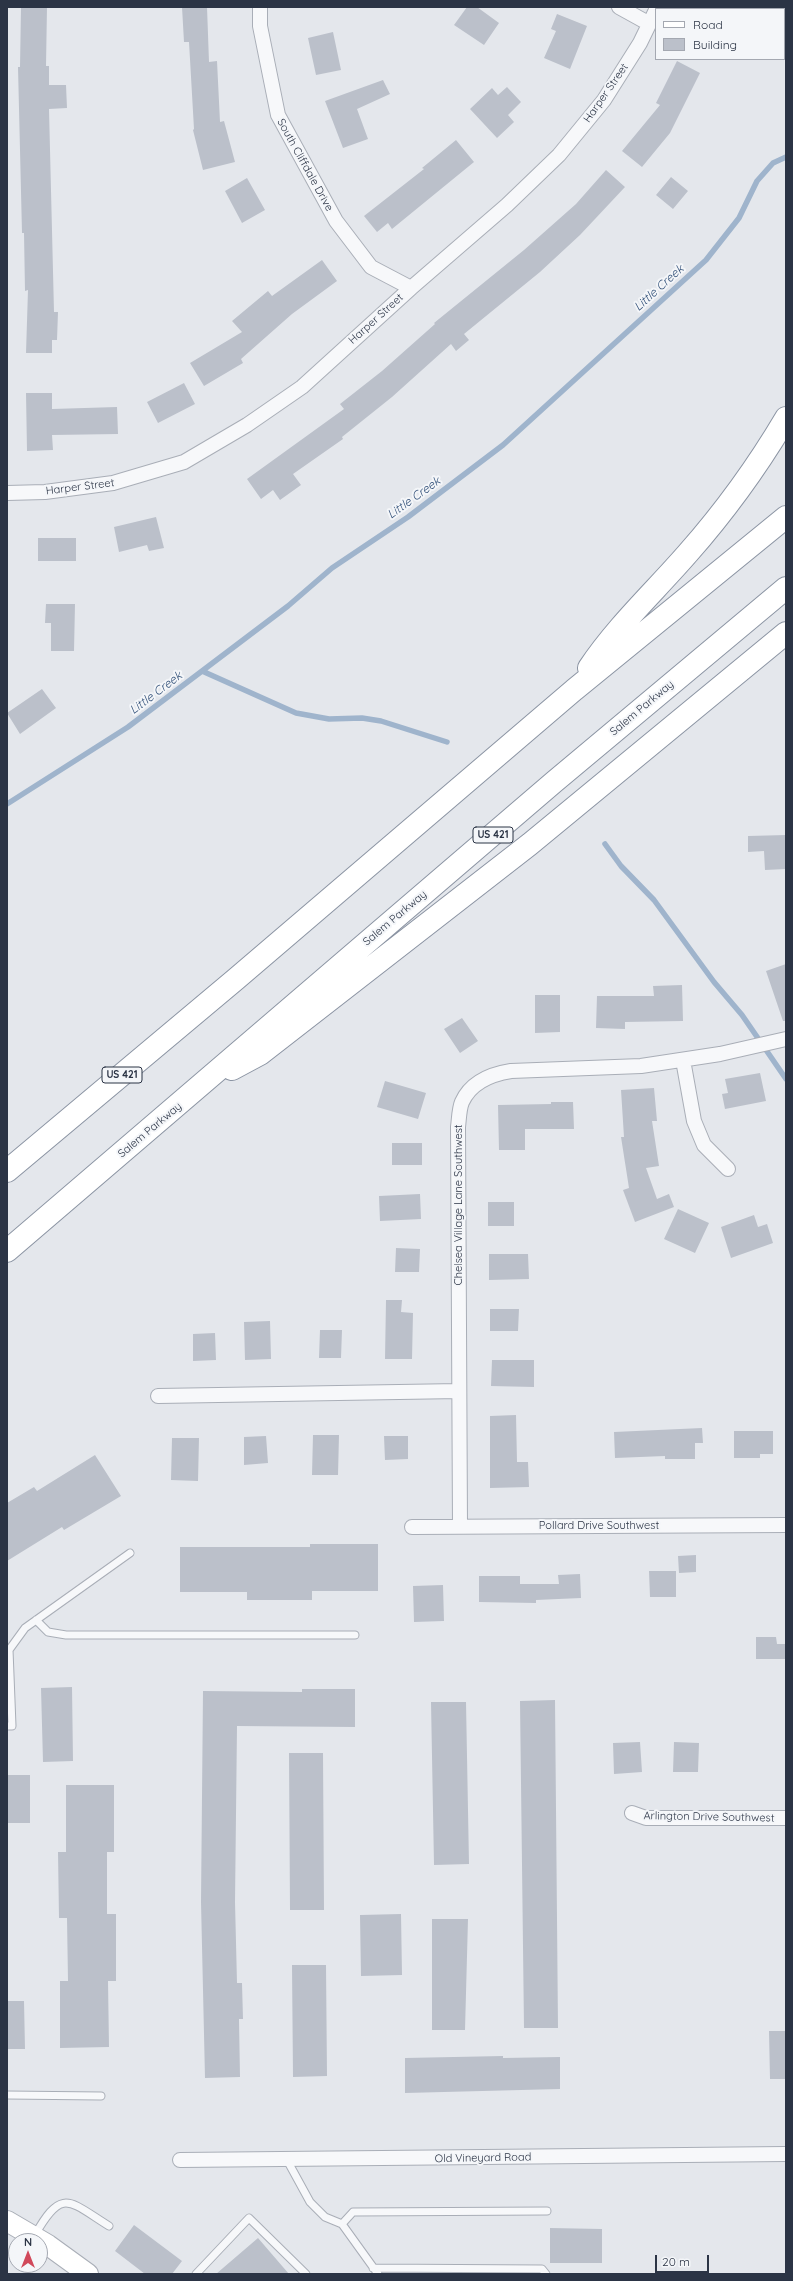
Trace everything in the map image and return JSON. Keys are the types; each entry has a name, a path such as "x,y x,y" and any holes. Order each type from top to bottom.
{"highway":[{"path":"574,690 612,637 723,511 746,481 786,418"},
{"name":"US 421","path":"7,1171 242,974 574,690 786,517"},
{"name":"Salem Parkway","path":"7,1251 524,808 786,588"},
{"path":"202,1085 260,1054 530,844 786,633"}],"street":[{"name":"South Cliffdale Drive","path":"260,7 260,26 278,115 336,222 371,267 410,288"},
{"path":"619,7 648,24"},
{"name":"Harper Street","path":"7,493 45,492 113,483 184,462 247,425 302,387 410,288 507,205 559,155 604,100 640,43 655,12"},
{"name":"Chelsea Village Lane Southwest","path":"460,1526 458,1127 462,1102 476,1084 491,1074 511,1070 641,1066 720,1054 786,1038"},
{"path":"683,1060 694,1121 704,1145 728,1169"},
{"path":"158,1396 459,1391"},
{"name":"Pollard Drive Southwest","path":"412,1527 786,1525"},
{"name":"Arlington Drive Southwest","path":"632,1813 646,1818 786,1818"},
{"name":"Old Vineyard Road","path":"180,2160 786,2154"},
{"path":"7,2221 27,2233"},
{"path":"48,2247 88,2274"}],"lane":[{"path":"7,1726 12,1726 8,1651 25,1628 130,1553"},
{"path":"36,1620 48,1632 66,1635 355,1635"},
{"path":"7,2095 101,2096"},
{"path":"287,2160 310,2202 325,2216 342,2224 378,2274"},
{"path":"36,2233 52,2208 67,2202 76,2205 109,2226"},
{"path":"342,2224 354,2212 548,2211"},
{"path":"196,2274 249,2218 306,2274"},
{"path":"373,2268 542,2269 546,2274"}],"building":[{"path":"21,7 47,7 46,66 49,66 49,85 66,85 67,108 49,109 54,312 58,312 57,340 52,340 52,353 26,353 28,290 25,291 24,233 22,233 18,67 20,67"},
{"path":"182,7 207,7 209,62 217,61 220,122 224,121 235,162 203,170 193,130 189,42 184,42"},
{"path":"467,7 477,7 499,23 484,45 454,25"},
{"path":"557,14 587,26 570,69 544,58 556,31 551,29"},
{"path":"333,32 341,70 316,75 308,38"},
{"path":"677,61 700,73 670,133 642,167 622,151 660,105 656,103"},
{"path":"383,80 390,94 357,109 368,139 343,148 325,101"},
{"path":"507,87 521,102 508,115 514,122 497,138 470,109 492,88 498,95"},
{"path":"456,140 474,162 392,229 388,223 377,232 364,216 424,169 422,168"},
{"path":"606,170 625,187 580,235 540,272 464,334 469,340 456,351 451,344 392,397 342,437 343,439 293,474 301,485 280,500 273,490 261,499 247,479 344,409 340,404 382,371 435,324 434,323 524,250 576,204"},
{"path":"671,177 688,191 673,209 656,195"},
{"path":"247,178 265,210 242,223 225,191"},
{"path":"322,260 337,281 292,314 241,359 243,363 204,386 190,363 242,332 232,321 268,291 272,296"},
{"path":"184,383 195,404 158,423 147,402"},
{"path":"26,393 52,393 52,409 117,407 118,434 52,435 53,450 27,451"},
{"path":"156,517 164,548 149,551 147,545 119,552 114,527"},
{"path":"38,538 76,538 76,561 38,561"},
{"path":"46,604 75,604 74,651 51,651 51,623 45,623"},
{"path":"42,689 56,708 20,734 7,713"},
{"path":"786,835 786,869 765,870 764,851 748,852 748,836"},
{"path":"786,964 786,1021 783,1021 766,971"},
{"path":"682,985 683,1021 625,1022 625,1029 596,1028 597,996 654,996 653,986"},
{"path":"535,995 560,995 560,1032 535,1033"},
{"path":"462,1018 478,1041 460,1053 444,1029"},
{"path":"760,1073 766,1101 725,1109 722,1094 728,1093 725,1079"},
{"path":"385,1081 426,1093 418,1119 377,1107"},
{"path":"654,1088 657,1121 652,1121 659,1166 646,1168 657,1199 669,1194 674,1207 635,1222 623,1190 629,1188 621,1137 624,1137 621,1090"},
{"path":"551,1102 573,1102 574,1129 525,1129 525,1150 499,1150 498,1105 551,1104"},
{"path":"392,1143 422,1143 422,1165 392,1165"},
{"path":"420,1194 421,1219 380,1221 379,1196"},
{"path":"488,1202 514,1202 514,1226 488,1226"},
{"path":"678,1209 709,1223 695,1253 664,1239"},
{"path":"754,1215 758,1227 767,1224 773,1243 731,1258 721,1227"},
{"path":"396,1248 420,1249 419,1272 395,1272"},
{"path":"489,1254 528,1254 529,1279 489,1280"},
{"path":"386,1300 402,1300 401,1312 413,1313 412,1359 385,1359"},
{"path":"490,1309 519,1309 518,1331 490,1331"},
{"path":"270,1321 271,1359 245,1360 244,1322"},
{"path":"320,1330 342,1330 341,1358 319,1358"},
{"path":"215,1333 216,1360 193,1361 193,1334"},
{"path":"492,1360 534,1360 534,1387 491,1386"},
{"path":"516,1415 517,1462 528,1462 529,1487 490,1488 490,1416"},
{"path":"702,1428 703,1443 695,1443 695,1459 665,1459 665,1456 615,1458 614,1432"},
{"path":"734,1431 773,1431 773,1454 760,1454 760,1458 734,1458"},
{"path":"313,1435 339,1435 338,1475 312,1475"},
{"path":"266,1436 268,1463 244,1465 244,1437"},
{"path":"384,1436 408,1436 408,1459 385,1460"},
{"path":"172,1438 199,1438 198,1481 171,1480"},
{"path":"95,1455 121,1496 64,1530 62,1527 7,1561 7,1503 34,1487 37,1491"},
{"path":"310,1544 378,1544 378,1591 312,1591 312,1600 247,1600 247,1592 180,1592 180,1547 310,1547"},
{"path":"696,1555 696,1572 679,1573 678,1556"},
{"path":"649,1571 676,1571 676,1597 650,1597"},
{"path":"580,1574 581,1598 536,1600 536,1603 479,1602 479,1576 520,1576 520,1584 559,1584 558,1575"},
{"path":"443,1585 444,1621 414,1622 413,1586"},
{"path":"756,1637 776,1637 777,1644 786,1644 786,1659 756,1659"},
{"path":"72,1687 73,1761 43,1762 41,1688"},
{"path":"302,1689 355,1689 355,1727 237,1726 235,1902 237,1983 242,1983 243,2019 239,2019 240,2077 205,2078 201,1902 203,1691 302,1692"},
{"path":"555,1700 558,2028 524,2028 520,1701"},
{"path":"431,1702 466,1702 469,1864 434,1865"},
{"path":"640,1742 642,1772 614,1774 613,1743"},
{"path":"674,1742 699,1743 698,1772 673,1772"},
{"path":"289,1753 323,1753 324,1910 290,1910"},
{"path":"7,1775 30,1775 30,1823 7,1823"},
{"path":"66,1785 114,1785 114,1852 107,1852 107,1914 116,1914 116,1981 108,1981 109,2047 60,2048 60,1981 68,1981 67,1918 59,1918 58,1852 66,1852"},
{"path":"401,1914 402,1975 361,1976 360,1915"},
{"path":"432,1919 468,1919 465,2030 432,2030"},
{"path":"292,1965 326,1965 327,2076 293,2077"},
{"path":"7,2001 24,2001 25,2049 7,2049"},
{"path":"769,2031 786,2031 786,2079 770,2079"},
{"path":"503,2056 503,2058 560,2057 560,2089 405,2093 405,2058"},
{"path":"134,2225 182,2261 172,2274 145,2274 115,2251"},
{"path":"550,2228 602,2229 602,2263 550,2263"},
{"path":"258,2238 289,2274 216,2274"}],"waterway":[{"name":"Little Creek","path":"7,804 128,727 288,606 332,568 408,517 503,445 706,260 739,218 757,181 773,163 786,157"},
{"path":"202,671 296,713 329,719 362,718 381,721 447,742"},
{"path":"605,844 621,866 654,900 714,982 742,1015 786,1079"}]}
